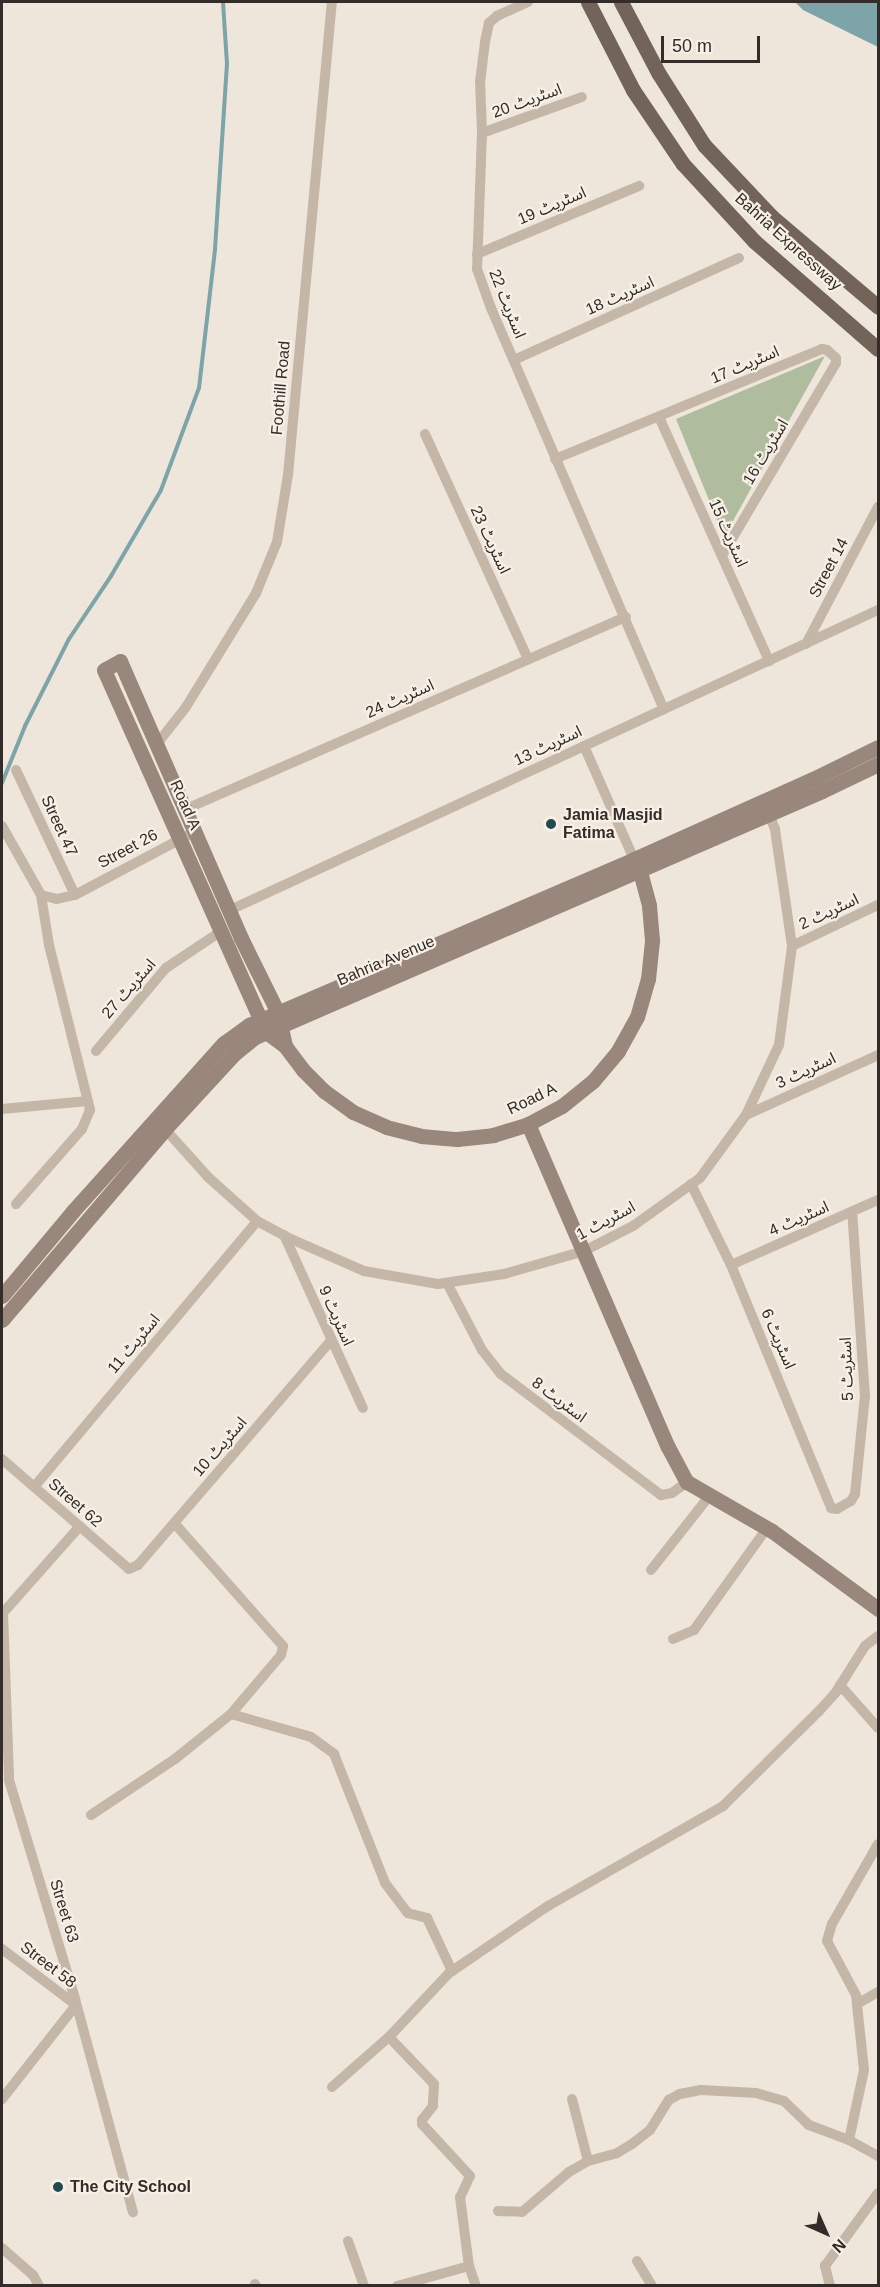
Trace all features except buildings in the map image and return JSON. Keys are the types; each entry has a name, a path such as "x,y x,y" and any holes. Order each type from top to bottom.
{"main road":[{"name":"Bahria Expressway","path":"588,2 633,90 683,164 754,241 879,349"},
{"name":"Bahria Expressway","path":"621,2 649,56 704,146 772,217 879,307"}],"street":[{"name":"Foothill Road","path":"157,744 186,707 256,593 277,542 288,475 332,2"},
{"name":"اسٹریٹ 22","path":"528,2 497,16 489,23 480,80 482,134 477,269 490,308 626,616 664,709"},
{"name":"اسٹریٹ 20","path":"482,134 582,97"},
{"name":"اسٹریٹ 19","path":"477,254 639,186"},
{"name":"اسٹریٹ 18","path":"514,360 739,258"},
{"name":"اسٹریٹ 17","path":"659,417 822,349 833,354 836,363"},
{"name":"اسٹریٹ 16","path":"722,556 836,363"},
{"path":"555,459 659,417"},
{"name":"اسٹریٹ 15","path":"659,417 769,661"},
{"name":"اسٹریٹ 23","path":"425,434 528,659"},
{"name":"Street 14","path":"806,644 879,507"},
{"name":"اسٹریٹ 13","path":"230,910 879,610"},
{"name":"اسٹریٹ 24","path":"186,809 626,616"},
{"name":"Road A","path":"285,1046 280,1018 120,661 104,670 263,1025 285,1046 303,1070 324,1091 353,1112 386,1127 421,1136 457,1139 493,1135 528,1124 562,1106 593,1081 618,1051 637,1017 648,979 652,940 649,905 637,865"},
{"path":"584,746 637,865"},
{"name":"Bahria Avenue","path":"766,808 879,747"},
{"name":"Bahria Avenue","path":"2,1296 73,1211 224,1043 766,808 879,764"},
{"name":"Street 47","path":"16,770 75,895"},
{"name":"اسٹریٹ 1","path":"165,1129 208,1177 257,1221 364,1271 438,1284 504,1274 584,1251 633,1226 700,1178 746,1115 779,1045 792,946 775,829 766,808"},
{"path":"2,826 41,895 49,945 90,1110 82,1129 16,1204"},
{"name":"Street 26","path":"75,895 196,831"},
{"path":"41,895 57,899 75,895"},
{"name":"اسٹریٹ 2","path":"792,946 879,905"},
{"name":"اسٹریٹ 27","path":"96,1051 166,968 220,932"},
{"name":"Bahria Avenue","path":"2,1320 165,1129 263,1025"},
{"name":"اسٹریٹ 3","path":"746,1115 879,1055"},
{"path":"2,1109 88,1101"},
{"path":"528,1124 668,1447 687,1482 767,1528 879,1609"},
{"name":"اسٹریٹ 6","path":"691,1184 731,1265 831,1508"},
{"name":"اسٹریٹ 4","path":"731,1265 879,1200"},
{"name":"اسٹریٹ 5","path":"831,1508 846,1506 855,1494 865,1396 852,1212"},
{"name":"اسٹریٹ 11","path":"34,1487 257,1221"},
{"name":"اسٹریٹ 9","path":"284,1235 363,1408"},
{"name":"اسٹریٹ 8","path":"447,1283 482,1350 501,1374 661,1495 672,1493 687,1482"},
{"name":"اسٹریٹ 10","path":"129,1569 138,1565 331,1341"},
{"name":"Street 62","path":"2,1459 129,1569"},
{"path":"651,1570 710,1495"},
{"path":"91,1815 175,1759 231,1714 281,1655 283,1646 174,1523"},
{"path":"2,1612 80,1526"},
{"path":"672,1639 694,1630 767,1528"},
{"name":"Street 63","path":"2,1612 9,1780 76,2005 133,2212"},
{"path":"332,2087 390,2037 452,1971 548,1906 723,1806 781,1751 840,1685 865,1646 879,1636"},
{"path":"840,1685 879,1728"},
{"path":"231,1714 311,1737 334,1754 385,1883 408,1913 428,1917 452,1971"},
{"path":"849,2140 864,2070 857,2004 856,1995 827,1941 832,1924 879,1844"},
{"name":"Street 58","path":"2,1949 76,2005"},
{"path":"857,2004 879,1992"},
{"path":"2,2099 76,2005"},
{"path":"390,2037 434,2084 433,2106 422,2120 422,2124 470,2176 460,2197 469,2266 476,2286"},
{"path":"498,2211 522,2212 548,2188 588,2161 617,2153 632,2144 650,2130 669,2100 680,2094 701,2090 756,2092 784,2101 809,2125 849,2140 879,2156"},
{"path":"572,2099 588,2161"},
{"path":"830,2286 825,2266 879,2193"},
{"path":"348,2241 364,2286"},
{"path":"2,2248 33,2275 39,2286"},
{"path":"637,2261 652,2286"},
{"path":"397,2286 469,2266"}],"green space":[{"path":"825,356 724,537 676,419"}],"water":[{"path":"795,2 878,2 878,47 803,10"}],"waterway":[{"path":"2,783 25,726 69,639 111,576 161,490 199,388 215,249 227,64 223,2"}],"place":[{"name":"Jamia Masjid Fatima","path":"551,824"},
{"name":"The City School","path":"58,2187"}]}
